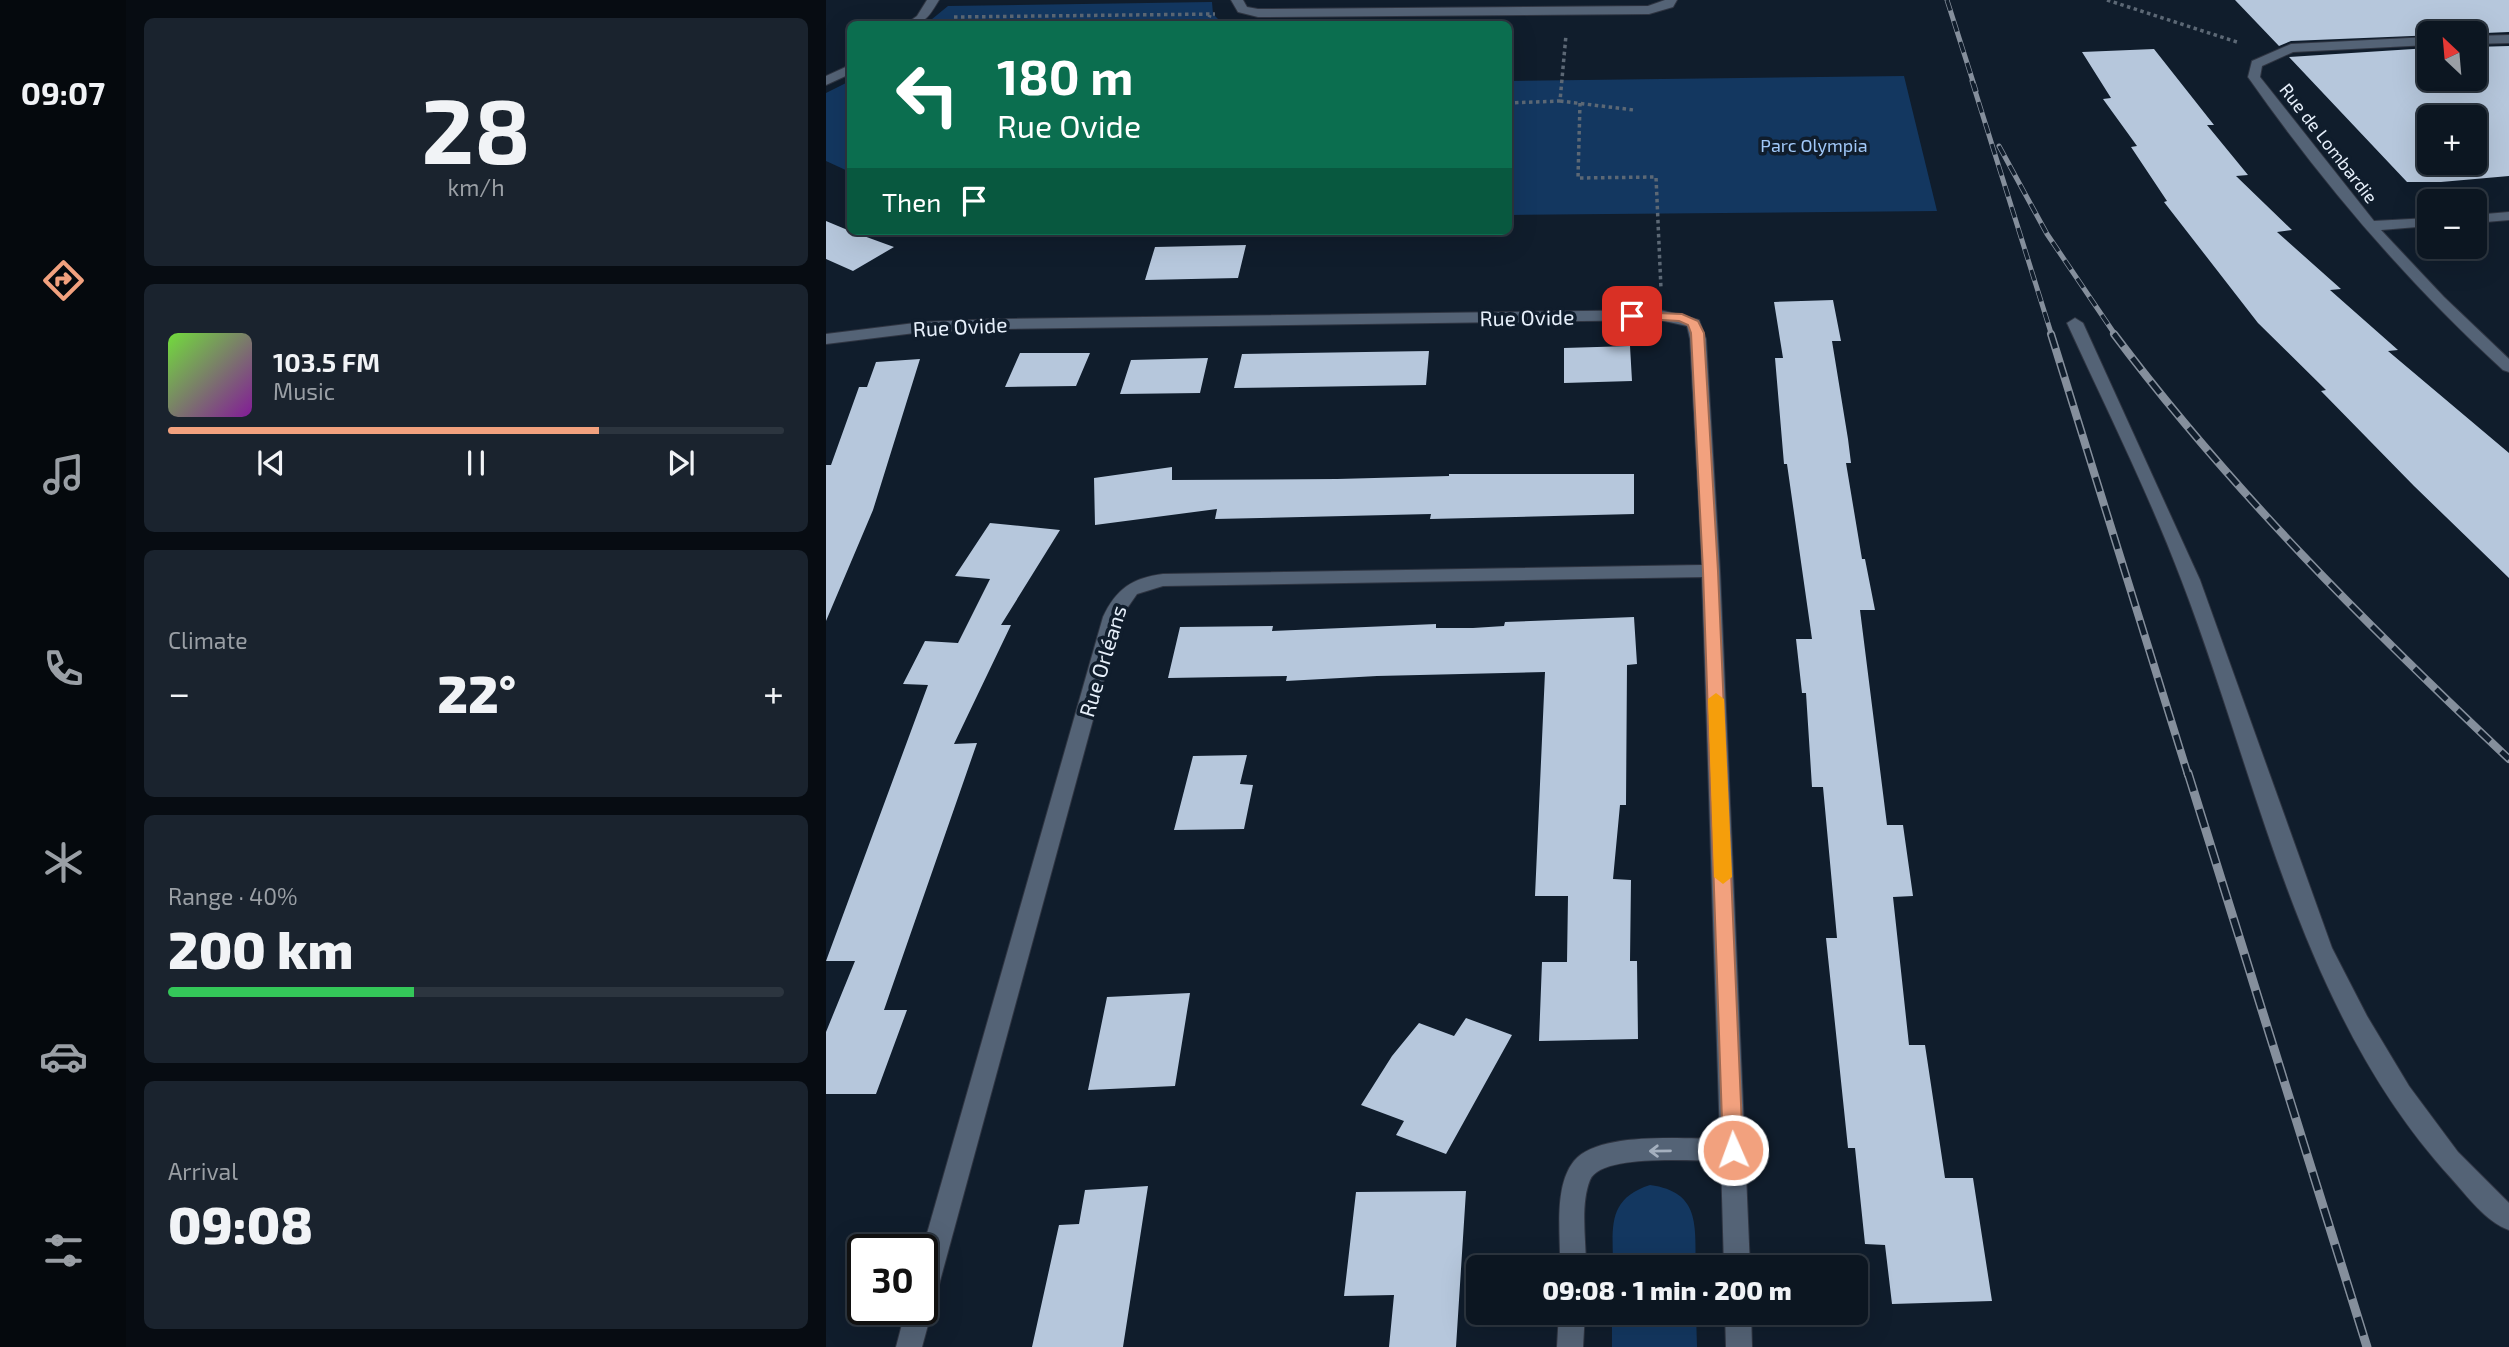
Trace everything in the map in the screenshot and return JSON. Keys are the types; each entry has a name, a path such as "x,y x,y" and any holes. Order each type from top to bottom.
{"street":[{"path":"917,21 933,0"},
{"path":"1237,0 1242,9 1258,13 1649,10 1669,4 1671,0"},
{"path":"2487,40 2509,39"},
{"name":"Rue de Lombardie","path":"2417,42 2291,48 2256,64 2254,77 2289,127 2370,226 2465,327 2509,366"},
{"path":"826,81 847,70"},
{"path":"2487,218 2509,216"},
{"path":"2370,226 2417,223"},
{"name":"Rue Ovide","path":"826,339 962,324 1660,315 1682,318 1694,323 1697,333 1711,571 1737,1255"},
{"path":"2075,323 2162,510 2191,580 2321,947 2343,994 2406,1106 2458,1171 2509,1219"},
{"name":"Rue Orléans","path":"938,1241 1108,630 1124,593 1139,584 1163,580 1711,571"},
{"path":"1574,1255 1577,1183 1587,1163 1607,1153 1733,1150"},
{"path":"909,1347 915,1325"},
{"path":"1570,1347 1571,1325"},
{"path":"1738,1325 1739,1347"}],"path":[{"path":"2107,0 2244,45"},
{"path":"917,21 1210,15 1208,21"},
{"path":"1560,101 1567,32"},
{"path":"1512,103 1560,101 1634,110"},
{"path":"1529,102 1529,108"},
{"path":"1580,103 1578,178 1656,177 1662,301"}],"green space":[{"path":"1212,2 1213,14 1220,21 930,21 948,6"},
{"name":"Parc Olympia","path":"1904,76 1937,211 1512,215 1512,81"},
{"path":"847,82 847,171 826,161 826,93"},
{"path":"1650,1185 1667,1189 1687,1203 1692,1213 1696,1255 1613,1255 1615,1217 1626,1198"},
{"path":"1612,1325 1696,1325 1697,1347 1612,1347"}],"building":[{"path":"2235,0 2509,0 2509,32 2487,33 2487,21 2417,21 2417,36 2291,41 2279,46"},
{"path":"2509,46 2509,176 2407,182 2289,57 2417,49 2417,91 2487,91 2487,47"},
{"path":"2154,49 2214,125 2207,125 2248,175 2236,176 2292,230 2277,232 2341,289 2330,290 2398,350 2388,351 2509,453 2509,578 2414,486 2321,391 2326,390 2258,323 2164,202 2167,201 2131,147 2137,146 2103,99 2111,98 2082,52"},
{"path":"826,221 847,230 847,235 861,235 894,247 853,271 826,259"},
{"path":"1246,245 1238,278 1145,280 1155,247"},
{"path":"1833,300 1841,341 1832,341 1851,463 1846,463 1862,559 1865,559 1875,610 1860,610 1887,825 1903,825 1913,896 1893,897 1909,1045 1925,1045 1945,1178 1973,1178 1992,1301 1892,1304 1885,1245 1865,1244 1855,1148 1848,1148 1826,938 1837,938 1823,787 1812,787 1806,693 1802,693 1796,639 1812,639 1787,464 1784,464 1775,358 1783,358 1774,302"},
{"path":"1630,346 1632,381 1564,383 1564,348"},
{"path":"1429,351 1426,385 1234,388 1242,354"},
{"path":"1020,353 1090,353 1076,386 1005,387"},
{"path":"1208,358 1200,393 1120,394 1131,360"},
{"path":"920,359 873,510 826,621 826,465 831,465 859,387 867,387 876,362"},
{"path":"1172,467 1172,480 1337,479 1449,474 1634,474 1634,514 1430,519 1431,514 1215,519 1217,509 1095,525 1094,478"},
{"path":"990,523 1060,530 1001,625 1011,625 954,744 977,743 884,1010 907,1010 876,1094 826,1094 826,1032 855,961 826,961 928,685 903,684 925,641 958,643 990,579 955,576"},
{"path":"1634,617 1637,664 1627,665 1626,805 1620,805 1613,879 1631,880 1630,961 1637,961 1638,1039 1539,1041 1542,962 1567,962 1568,896 1535,896 1545,672 1286,681 1287,676 1168,678 1180,627 1273,626 1272,631 1436,624 1436,628 1473,628 1504,626 1505,622"},
{"path":"1247,755 1240,784 1253,785 1244,829 1174,830 1193,756"},
{"path":"1190,993 1175,1086 1088,1090 1107,997"},
{"path":"1466,1018 1512,1035 1446,1154 1396,1135 1404,1121 1361,1105 1392,1056 1419,1023 1454,1036"},
{"path":"1148,1186 1123,1347 1032,1347 1059,1225 1079,1224 1085,1190"},
{"path":"1466,1191 1456,1347 1389,1347 1394,1295 1344,1296 1356,1192"}],"railway":[{"path":"1947,0 1976,91"},
{"path":"1972,81 2052,336"},
{"path":"1999,146 2047,234 2116,336"},
{"path":"2051,334 2188,775"},
{"path":"2114,334 2205,448 2302,555 2509,759"},
{"path":"2188,773 2367,1347"}],"slow traffic":[{"path":"1716,699 1723,877"}],"route":[{"path":"1632,316 1660,315 1682,318 1694,323 1697,333 1711,571 1733,1150"}]}
